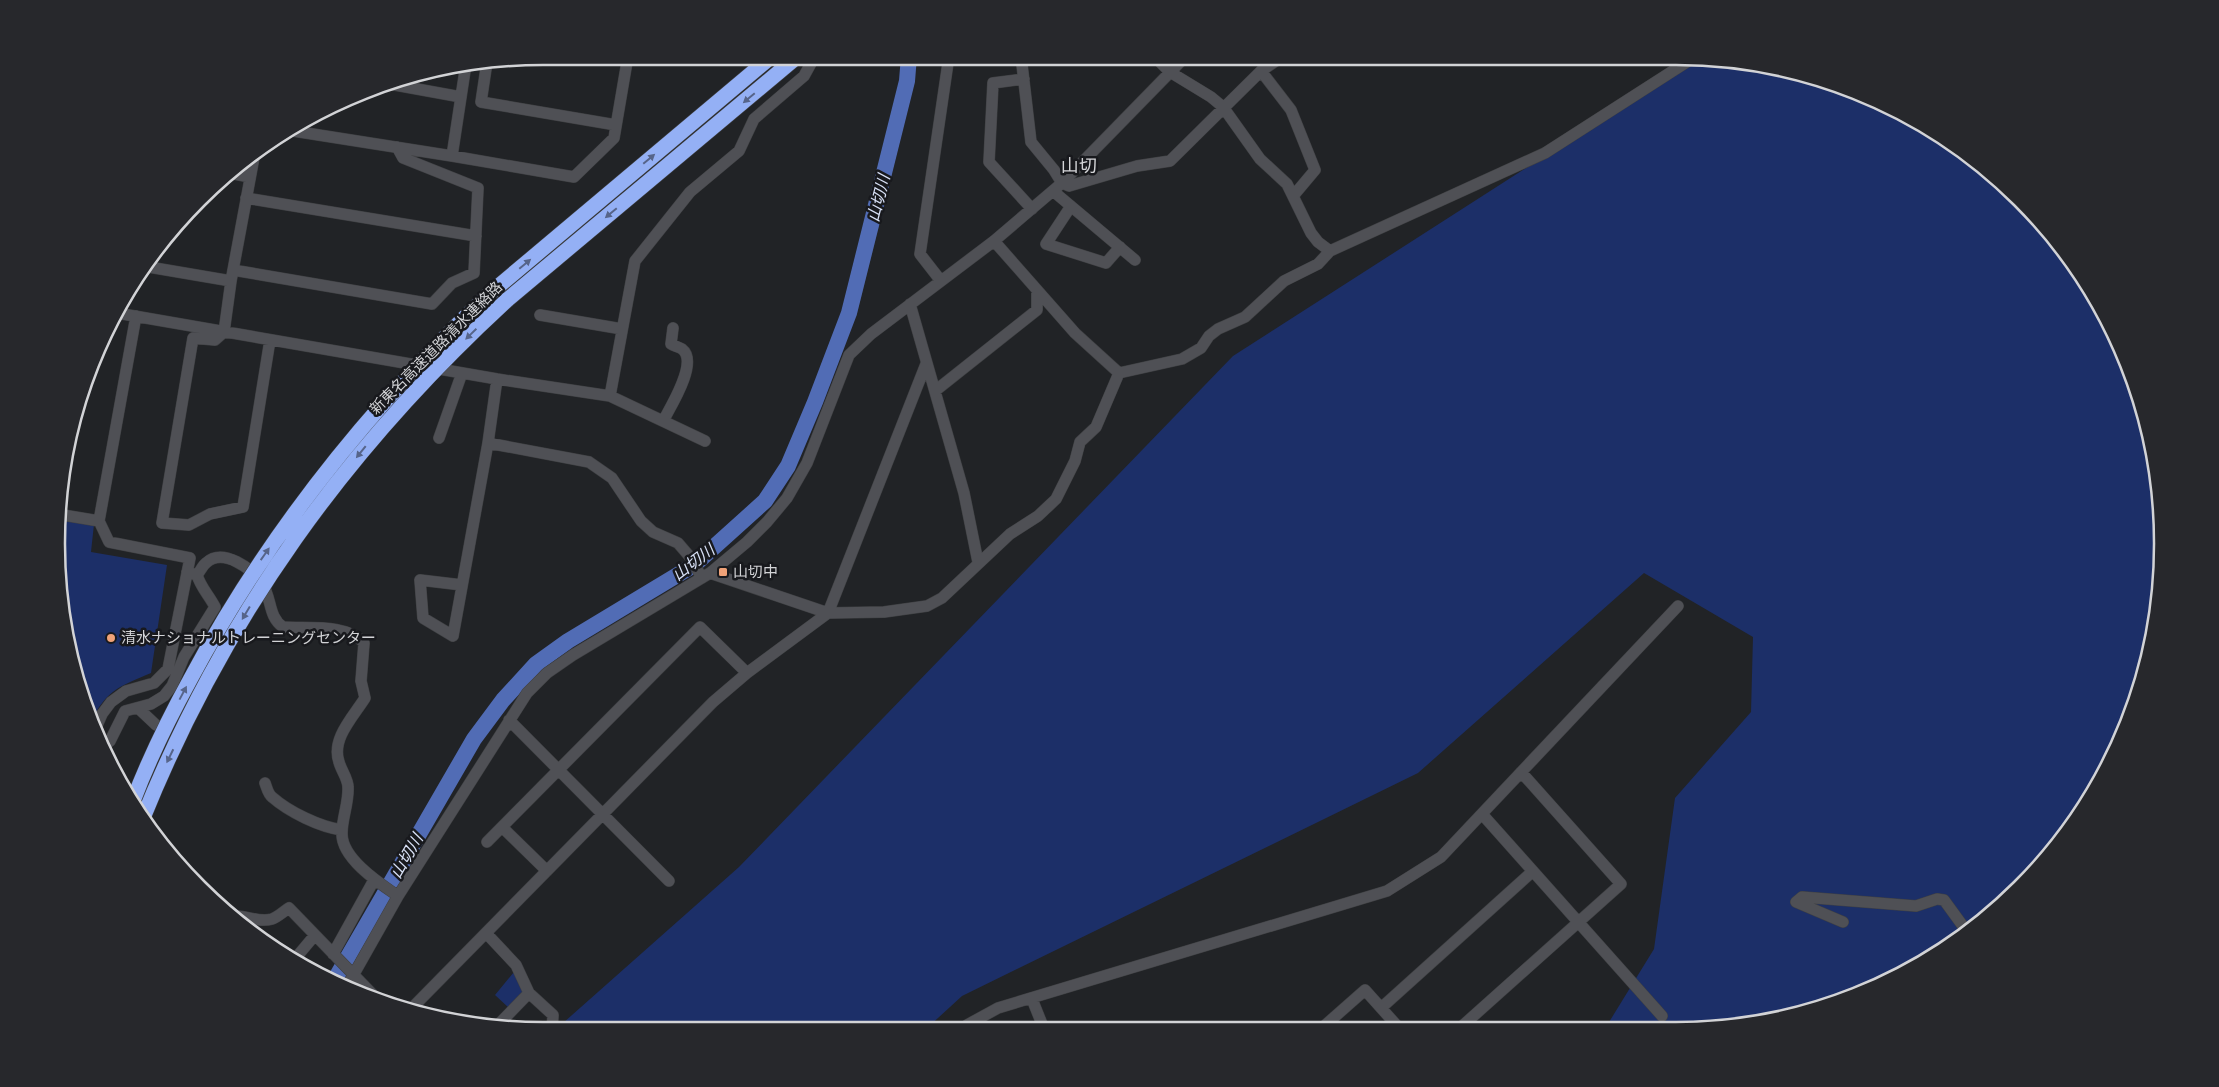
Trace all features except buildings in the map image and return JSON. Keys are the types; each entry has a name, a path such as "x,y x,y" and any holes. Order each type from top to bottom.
{"highway":[{"name":"新東名高速道路清水連絡路","path":"136,794 175,708 210,641 256,566 304,498 381,405 435,346 488,296 761,65"},
{"name":"新東名高速道路清水連絡路","path":"146,810 167,761 224,649 270,574 317,507 392,415 507,300 789,65"}],"street":[{"path":"300,132 452,156 574,178 614,138 626,65"},
{"path":"610,396 635,261 690,192 739,151 754,119 804,76 810,65"},
{"path":"941,280 920,254 948,65"},
{"path":"1022,65 1031,142 1054,170 1058,187 1072,206 1135,260"},
{"path":"1163,65 1170,72 1211,97 1223,107 1260,159 1287,184 1311,233 1318,242 1330,251"},
{"path":"348,981 351,972 396,894 455,810 508,720 527,693 547,673 703,574 754,535 787,498 807,463 849,355 871,334 994,241 1058,187 1177,65"},
{"path":"1058,187 1069,186 1137,166 1170,161 1223,107 1270,65"},
{"path":"1119,373 1182,359 1201,348 1218,329 1245,317 1284,281 1318,264 1330,251 1458,190 1545,153 1682,65"},
{"path":"487,68 481,102 616,125"},
{"path":"1261,71 1291,110 1314,170 1294,195"},
{"path":"452,156 465,72"},
{"path":"1024,78 993,83 989,162 1032,209"},
{"path":"401,87 461,97"},
{"path":"154,267 432,304 452,283 474,273 478,188 403,158 397,147"},
{"path":"253,164 232,276 224,332 215,340 193,338 162,523 189,525 210,514 244,507 270,340"},
{"path":"239,175 250,177"},
{"path":"246,198 476,236"},
{"path":"1072,206 1046,244 1106,264 1120,247"},
{"path":"994,241 1074,334 1119,373"},
{"path":"935,391 1037,310 1037,292"},
{"path":"910,304 964,493 978,562"},
{"path":"124,314 497,379 610,396 705,441"},
{"path":"540,315 622,330"},
{"path":"99,722 102,714 111,702 126,691 154,684 168,669 192,574 190,558 109,542 99,521 136,316"},
{"path":"663,422 688,370 688,358 682,348 670,344 673,328"},
{"path":"415,1005 713,702 747,673 828,614 926,364"},
{"path":"439,438 462,373"},
{"path":"488,443 589,462 612,478 641,521 653,532 678,544 703,574 828,614 884,612 927,606 942,598 978,562 1010,534 1038,516 1056,499 1075,461 1080,442 1096,427 1119,373"},
{"path":"462,585 420,580 423,618 453,636 488,443 497,379"},
{"path":"66,515 99,521"},
{"path":"192,574 206,562 218,558 229,559 242,564 261,582 269,598 272,616 283,627 342,630 360,639 364,644 361,681 365,698 337,742 338,760 348,786 342,830 343,844 375,881 396,894"},
{"path":"108,743 125,710 151,704 164,696 172,686 184,657 215,607 192,574"},
{"path":"973,1022 998,1008 1387,891 1441,857 1678,606"},
{"path":"487,842 700,627 747,673"},
{"path":"138,708 156,725"},
{"path":"508,720 669,881"},
{"path":"1467,1022 1621,884 1521,772"},
{"path":"264,784 270,796 281,803 325,828 342,830"},
{"path":"1482,814 1662,1016"},
{"path":"502,826 547,871"},
{"path":"1381,1008 1533,871"},
{"path":"335,956 375,881"},
{"path":"1843,922 1796,902 1802,897 1916,906 1937,899 1944,900 1963,926"},
{"path":"242,915 259,920 272,919 288,908 367,989"},
{"path":"486,933 516,965 529,993 553,1015 553,1022"},
{"path":"299,954 315,935"},
{"path":"1329,1022 1365,990 1394,1022"},
{"path":"503,1020 529,993"},
{"path":"1032,999 1041,1022"}],"shaded area":[{"path":"1683,65 1738,69 1769,74 1829,90 1859,101 1915,129 1967,164 2014,205 2035,228 2055,252 2090,304 2118,360 2138,420 2145,450 2153,512 2154,544 2150,606 2138,667 2118,727 2090,783 2055,835 2014,882 1991,903 1967,923 1915,958 1859,986 1829,997 1769,1013 1738,1018 1676,1022 1609,1022 1654,949 1675,798 1751,712 1753,637 1644,573 1418,773 962,996 934,1022 564,1022 739,867 1233,356 1643,93"},
{"name":"清水ナショナルトレーニングセンター","path":"66,520 94,524 91,552 167,565 151,673 123,685 103,701 96,713 81,667 74,637 66,575"},
{"path":"514,972 523,988 522,994 509,1008 495,995"}],"waterway":[{"name":"山切川","path":"337,975 474,739 503,700 536,664 568,641 694,565 765,501 788,466 849,313 907,81 908,65"}],"place":[{"name":"山切中","path":"723,572"},
{"name":"清水ナショナルトレーニングセンター","path":"111,638"}],"district":[{"name":"山切","path":"1079,166"}]}
